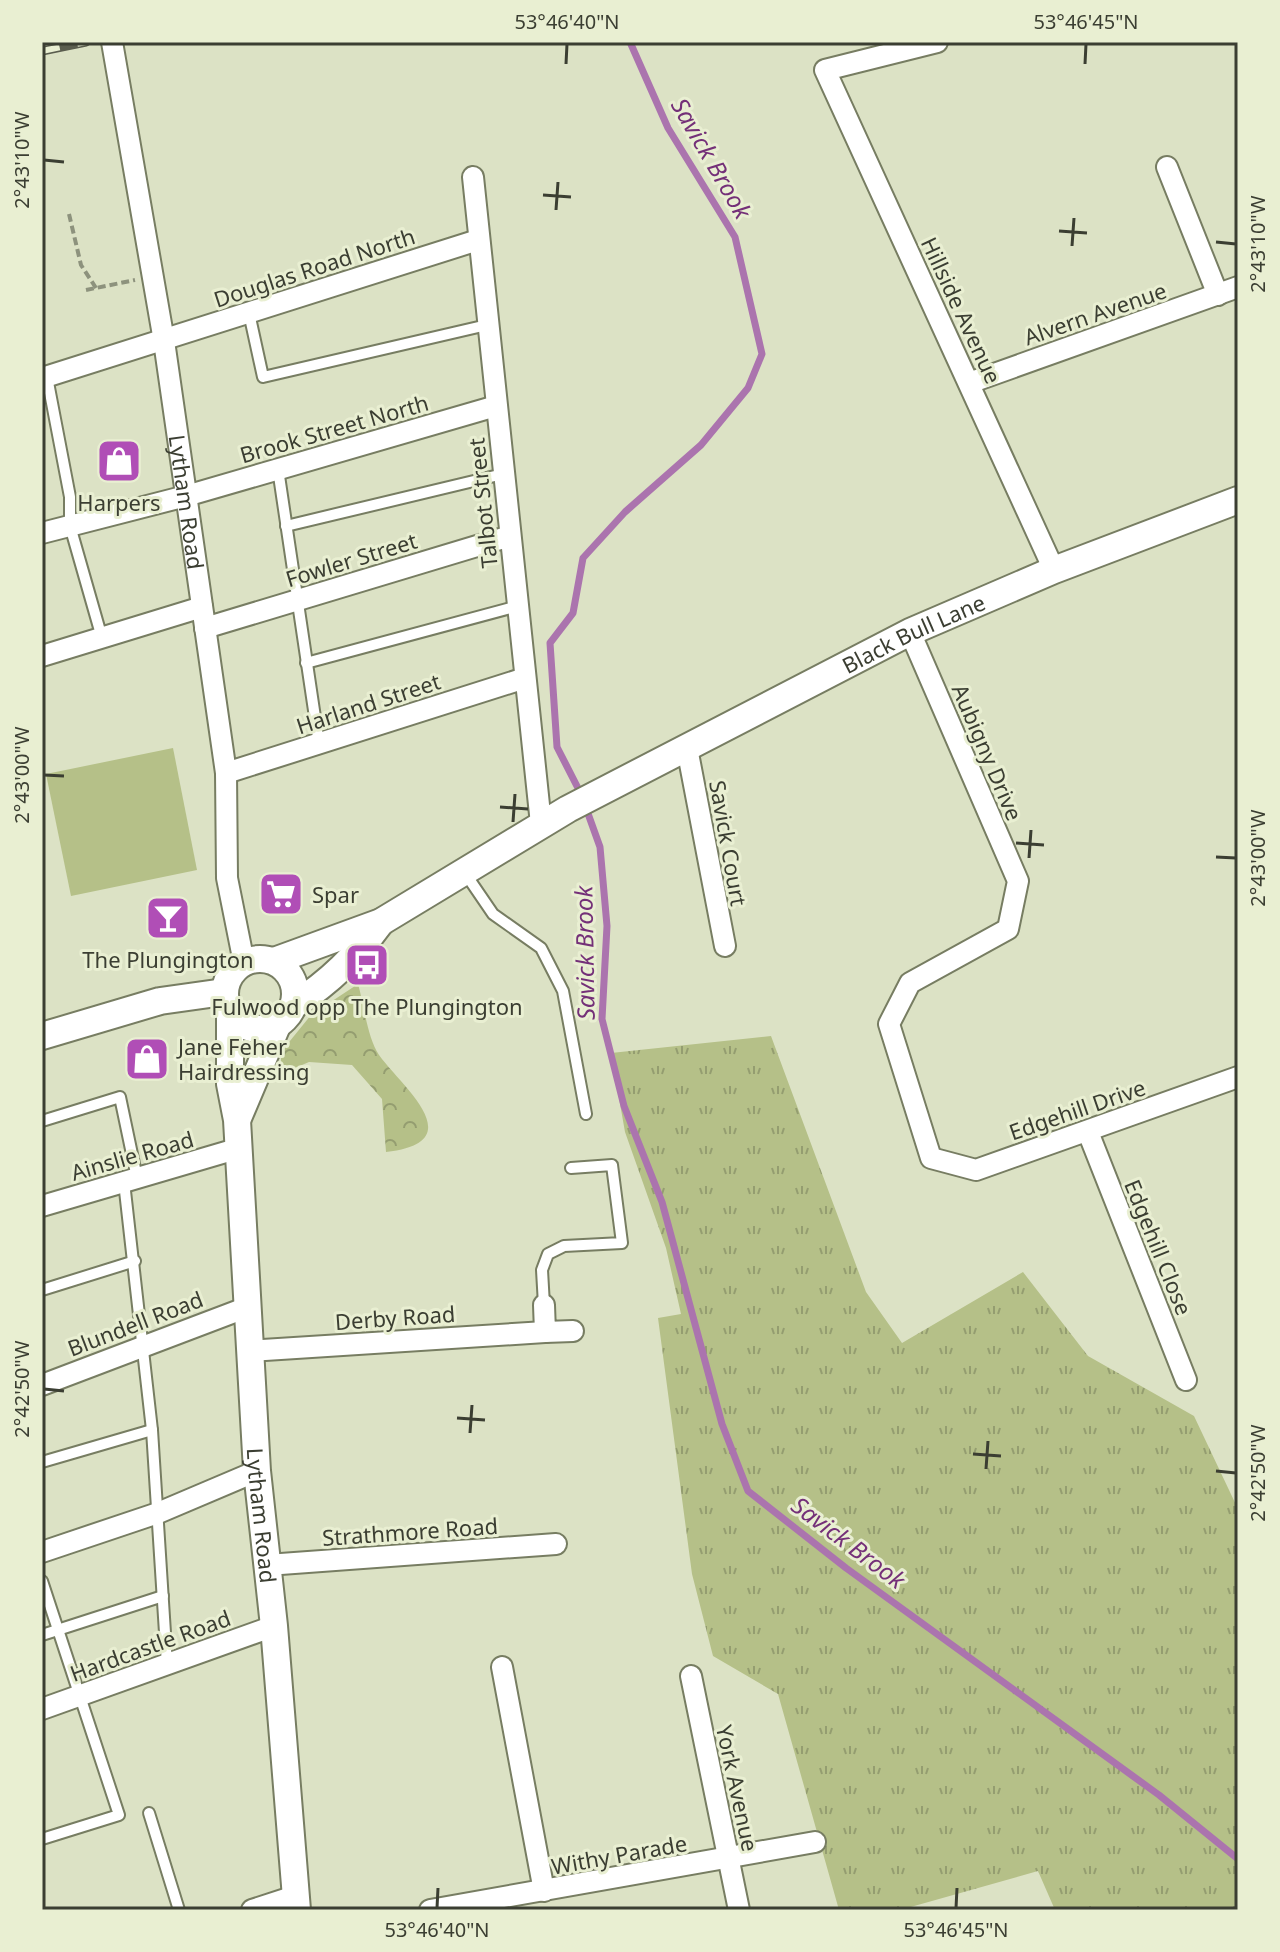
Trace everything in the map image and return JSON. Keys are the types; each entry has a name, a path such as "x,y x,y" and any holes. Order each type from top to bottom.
{"street":[{"name":"Lytham Road","path":"112,42 164,341 226,773 227,878 242,953 261,960"},
{"name":"Hillside Avenue","path":"937,42 825,70 1054,570"},
{"path":"1167,167 1218,295"},
{"name":"Talbot Street","path":"473,177 541,824"},
{"name":"Douglas Road North","path":"44,378 478,240"},
{"name":"Alvern Avenue","path":"969,383 1238,287"},
{"name":"Brook Street North","path":"42,533 186,496 496,406"},
{"name":"Black Bull Lane","path":"541,824 910,632 1054,570 1238,500"},
{"name":"Fowler Street","path":"42,656 102,638 297,600 510,536"},
{"name":"Aubigny Drive","path":"910,632 1018,881 1008,929 910,983 889,1024 931,1158"},
{"name":"Harland Street","path":"226,773 525,678"},
{"name":"Savick Court","path":"687,748 725,946"},
{"path":"227,1002 236,967 381,922 541,824"},
{"path":"42,1036 160,1001 227,1002 248,1027 262,1030 277,1026 294,1005 323,986 359,952 381,922"},
{"path":"261,960 293,979 294,1005"},
{"name":"Lytham Road","path":"227,1002 230,1084 237,1120 245,1308 257,1471 274,1626 296,1903"},
{"name":"Lytham Road","path":"237,1120 256,1068 277,1026"},
{"name":"Edgehill Drive","path":"931,1158 976,1170 1238,1077"},
{"name":"Edgehill Close","path":"1088,1132 1186,1380"},
{"name":"Ainslie Road","path":"42,1206 236,1149"},
{"path":"544,1305 545,1332"},
{"name":"Blundell Road","path":"42,1385 143,1344 245,1308"},
{"name":"Derby Road","path":"248,1351 573,1331"},
{"path":"42,1552 158,1513 257,1471"},
{"name":"Strathmore Road","path":"267,1565 556,1544"},
{"name":"Hardcastle Road","path":"42,1709 274,1626"},
{"path":"502,1667 544,1891"},
{"name":"York Avenue","path":"691,1676 739,1910"},
{"name":"Withy Parade","path":"430,1910 815,1842"},
{"path":"252,1910 296,1903"}],"lane":[{"path":"249,313 263,377 487,325"},
{"path":"44,378 70,497 70,526 102,638"},
{"path":"278,469 319,744"},
{"path":"286,526 503,474"},
{"path":"306,663 518,606"},
{"path":"464,871 493,914 541,948 558,980 563,991 586,1114"},
{"path":"42,1121 120,1097 131,1180 135,1261 152,1430 167,1664"},
{"path":"544,1305 542,1270 548,1254 564,1246 622,1243 612,1165 571,1168"},
{"path":"42,1290 135,1261"},
{"path":"42,1462 152,1430"},
{"path":"42,1581 119,1815 42,1839"},
{"path":"42,1635 163,1596"},
{"path":"149,1813 179,1910"}],"path":[{"path":"69,214 81,265 96,288"},
{"path":"86,290 153,276"}],"green space":[{"path":"173,748 197,870 71,896 46,774"},
{"path":"358,984 375,1048 424,1112 428,1125 425,1137 412,1146 386,1152 382,1099 352,1065 309,1062 281,1074 281,1052 311,1015"},
{"path":"771,1036 866,1292 902,1343 1023,1272 1088,1356 1194,1416 1238,1509 1238,1910 1055,1910 1038,1871 900,1910 839,1910 778,1694 713,1656 692,1574 658,1318 681,1314 666,1248 625,1132 611,1053"}],"waterway":[{"name":"Savick Brook","path":"582,796 557,747 550,643 573,613 583,558 625,512 701,445 748,388 762,354 735,237 668,128 630,42"},
{"name":"Savick Brook","path":"586,808 600,847 607,926 602,1019 624,1106 662,1202 722,1424 748,1491 846,1568 1159,1795 1238,1859"}],"railway":[{"path":"42,51 86,42"}],"place":[{"name":"Harpers","path":"119,461"},
{"name":"Spar","path":"281,894"},
{"name":"The Plungington","path":"168,918"},
{"name":"Fulwood opp The Plungington","path":"367,965"},
{"name":"Jane Feher Hairdressing","path":"147,1059"}]}
